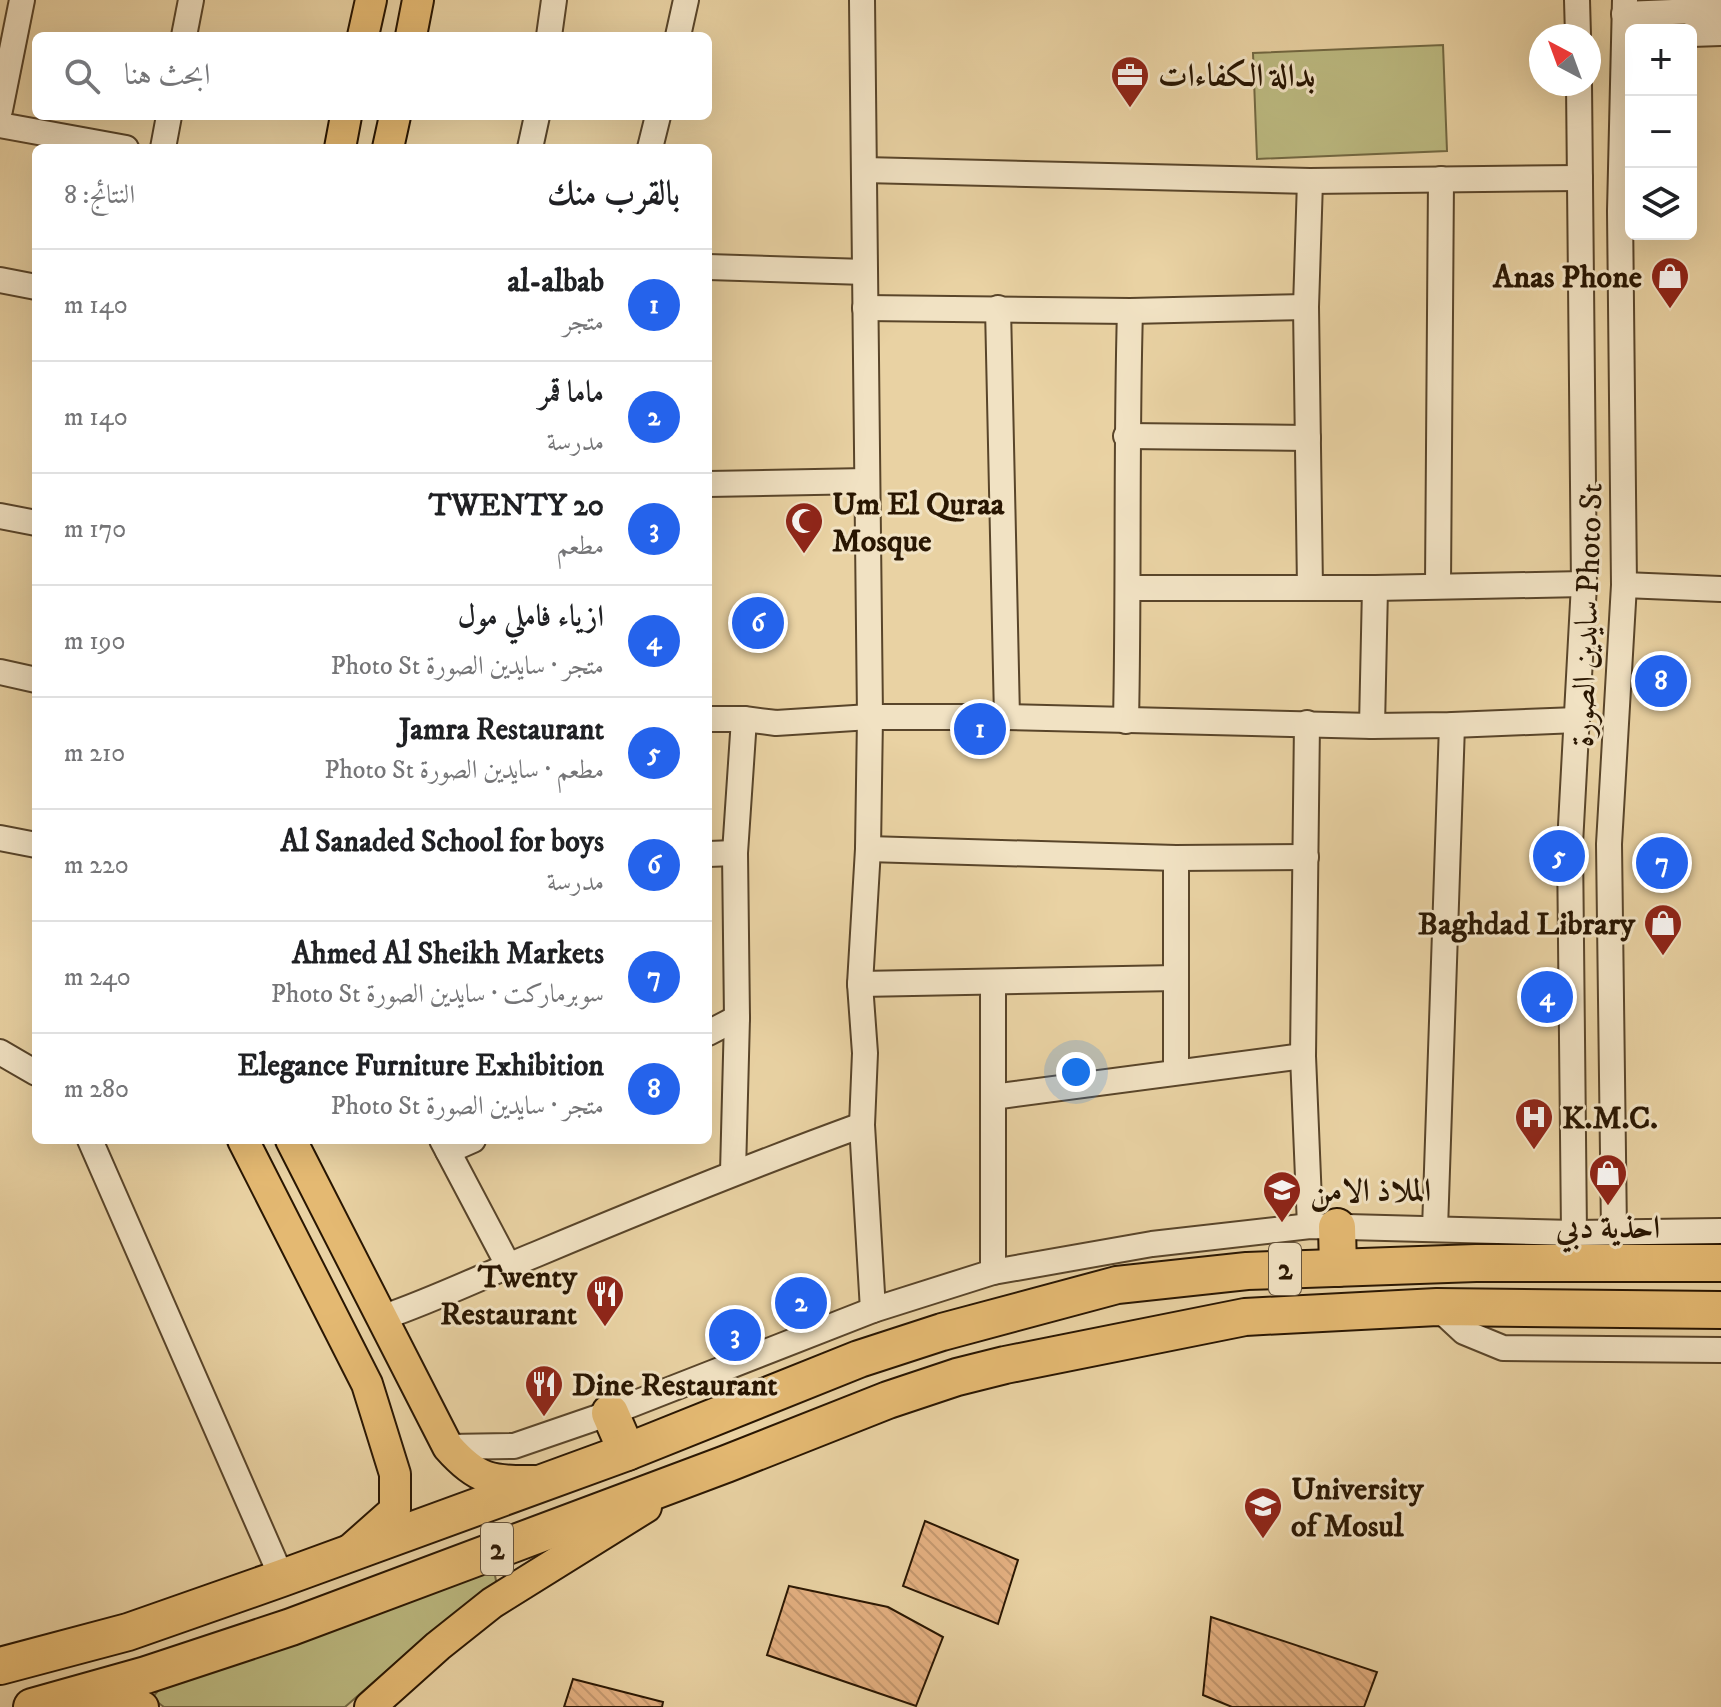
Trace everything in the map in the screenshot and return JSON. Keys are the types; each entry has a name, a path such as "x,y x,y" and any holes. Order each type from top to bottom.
{"highway":[{"path":"1324,1227 1338,1268"},
{"name":"2","path":"0,1666 128,1632 282,1578 627,1452 859,1359 942,1332 1117,1285 1247,1271 1476,1263 1721,1263"},
{"name":"2","path":"37,1706 146,1675 291,1627 888,1400 957,1377 1245,1317 1437,1307 1721,1310"},
{"path":"942,1332 957,1377"},
{"path":"610,1413 627,1452"}],"main road":[{"path":"364,32 371,0"},
{"path":"412,32 418,0"},
{"path":"341,144 345,120"},
{"path":"389,144 394,120"},
{"path":"245,1144 367,1384 395,1474 395,1510 345,1554"},
{"path":"293,1144 448,1447 466,1468 499,1482 548,1481"},
{"path":"370,1707 492,1603 617,1523 726,1464"},
{"path":"37,1706 98,1695 119,1696 143,1707"}],"street":[{"path":"0,110 22,0"},
{"path":"550,32 554,0"},
{"path":"679,32 686,0"},
{"path":"862,0 870,717 868,849 860,984 865,1053 862,1125 873,1310"},
{"path":"1577,0 1578,24"},
{"path":"183,1 184,32"},
{"path":"1626,22 1721,10"},
{"name":"سايدين الصورة Photo St","path":"1614,1232 1609,844 1624,585 1620,211 1626,22"},
{"path":"1697,34 1721,33"},
{"name":"سايدين الصورة Photo St","path":"1574,1233 1570,844 1584,584 1579,96"},
{"path":"164,144 168,120"},
{"path":"531,144 536,120"},
{"path":"651,144 657,120"},
{"path":"0,125 104,144"},
{"path":"864,170 1310,181 1580,178"},
{"path":"1438,585 1441,179"},
{"path":"1310,181 1306,307 1310,588"},
{"path":"1580,211 1620,211"},
{"path":"712,267 865,272"},
{"path":"0,280 32,286"},
{"path":"865,308 1130,311 1306,307"},
{"path":"998,308 1007,717"},
{"path":"1126,721 1129,588 1126,436 1130,311"},
{"path":"1126,436 1308,438"},
{"path":"712,484 867,481"},
{"path":"0,516 32,522"},
{"path":"1129,588 1584,584"},
{"path":"1624,585 1721,589"},
{"path":"1372,726 1375,588"},
{"path":"0,672 32,679"},
{"path":"712,719 776,723 870,717 1007,717 1372,726 1577,720"},
{"path":"733,1172 737,1018 735,853 744,719"},
{"path":"1307,723 1303,1056 1324,1227"},
{"path":"1435,1229 1452,725"},
{"path":"0,838 32,844"},
{"path":"868,849 1176,858 1306,857"},
{"path":"712,854 735,853"},
{"path":"1176,858 1176,1072"},
{"path":"860,984 993,984 1176,978"},
{"path":"993,984 993,1272"},
{"path":"712,1031 737,1018"},
{"path":"0,1052 32,1071"},
{"path":"993,1097 1303,1056"},
{"path":"384,1317 438,1298 508,1265 733,1172 862,1125"},
{"path":"92,1144 282,1578"},
{"path":"445,1145 508,1265"},
{"path":"448,1447 514,1446 610,1413 873,1310 993,1272 1152,1244 1324,1227 1574,1233 1721,1231"},
{"path":"1437,1307 1464,1332 1503,1348 1721,1350"}],"shaded area":[{"path":"1443,45 1447,151 1257,159 1253,53"},
{"path":"494,1570 497,1586 432,1631 345,1707 164,1707 152,1698 162,1686"}],"building":[{"path":"925,1521 1018,1560 998,1624 903,1586"},
{"path":"789,1586 888,1607 943,1637 916,1706 767,1655"},
{"path":"1211,1617 1377,1672 1364,1707 1232,1707 1203,1695"},
{"path":"573,1679 663,1702 662,1707 564,1707"}],"place":[{"name":"بدالة الكفاءات","path":"1130,109"},
{"name":"Anas Phone","path":"1670,310"},
{"name":"Um El Quraa Mosque","path":"804,555"},
{"name":"Al Sanaded School for boys","path":"758,623"},
{"name":"Elegance Furniture Exhibition","path":"1661,681"},
{"name":"al-albab","path":"980,729"},
{"name":"Jamra Restaurant","path":"1559,856"},
{"name":"Ahmed Al Sheikh Markets","path":"1662,863"},
{"name":"Baghdad Library","path":"1663,957"},
{"name":"ازياء فاملي مول","path":"1547,997"},
{"name":"K.M.C.","path":"1534,1151"},
{"name":"احذية دبي","path":"1608,1207"},
{"name":"الملاذ الامن","path":"1282,1224"},
{"name":"ماما قمر","path":"801,1303"},
{"name":"Twenty Restaurant","path":"605,1328"},
{"name":"TWENTY 20","path":"735,1335"},
{"name":"Dine Restaurant","path":"544,1418"},
{"name":"University of Mosul","path":"1263,1540"}]}
